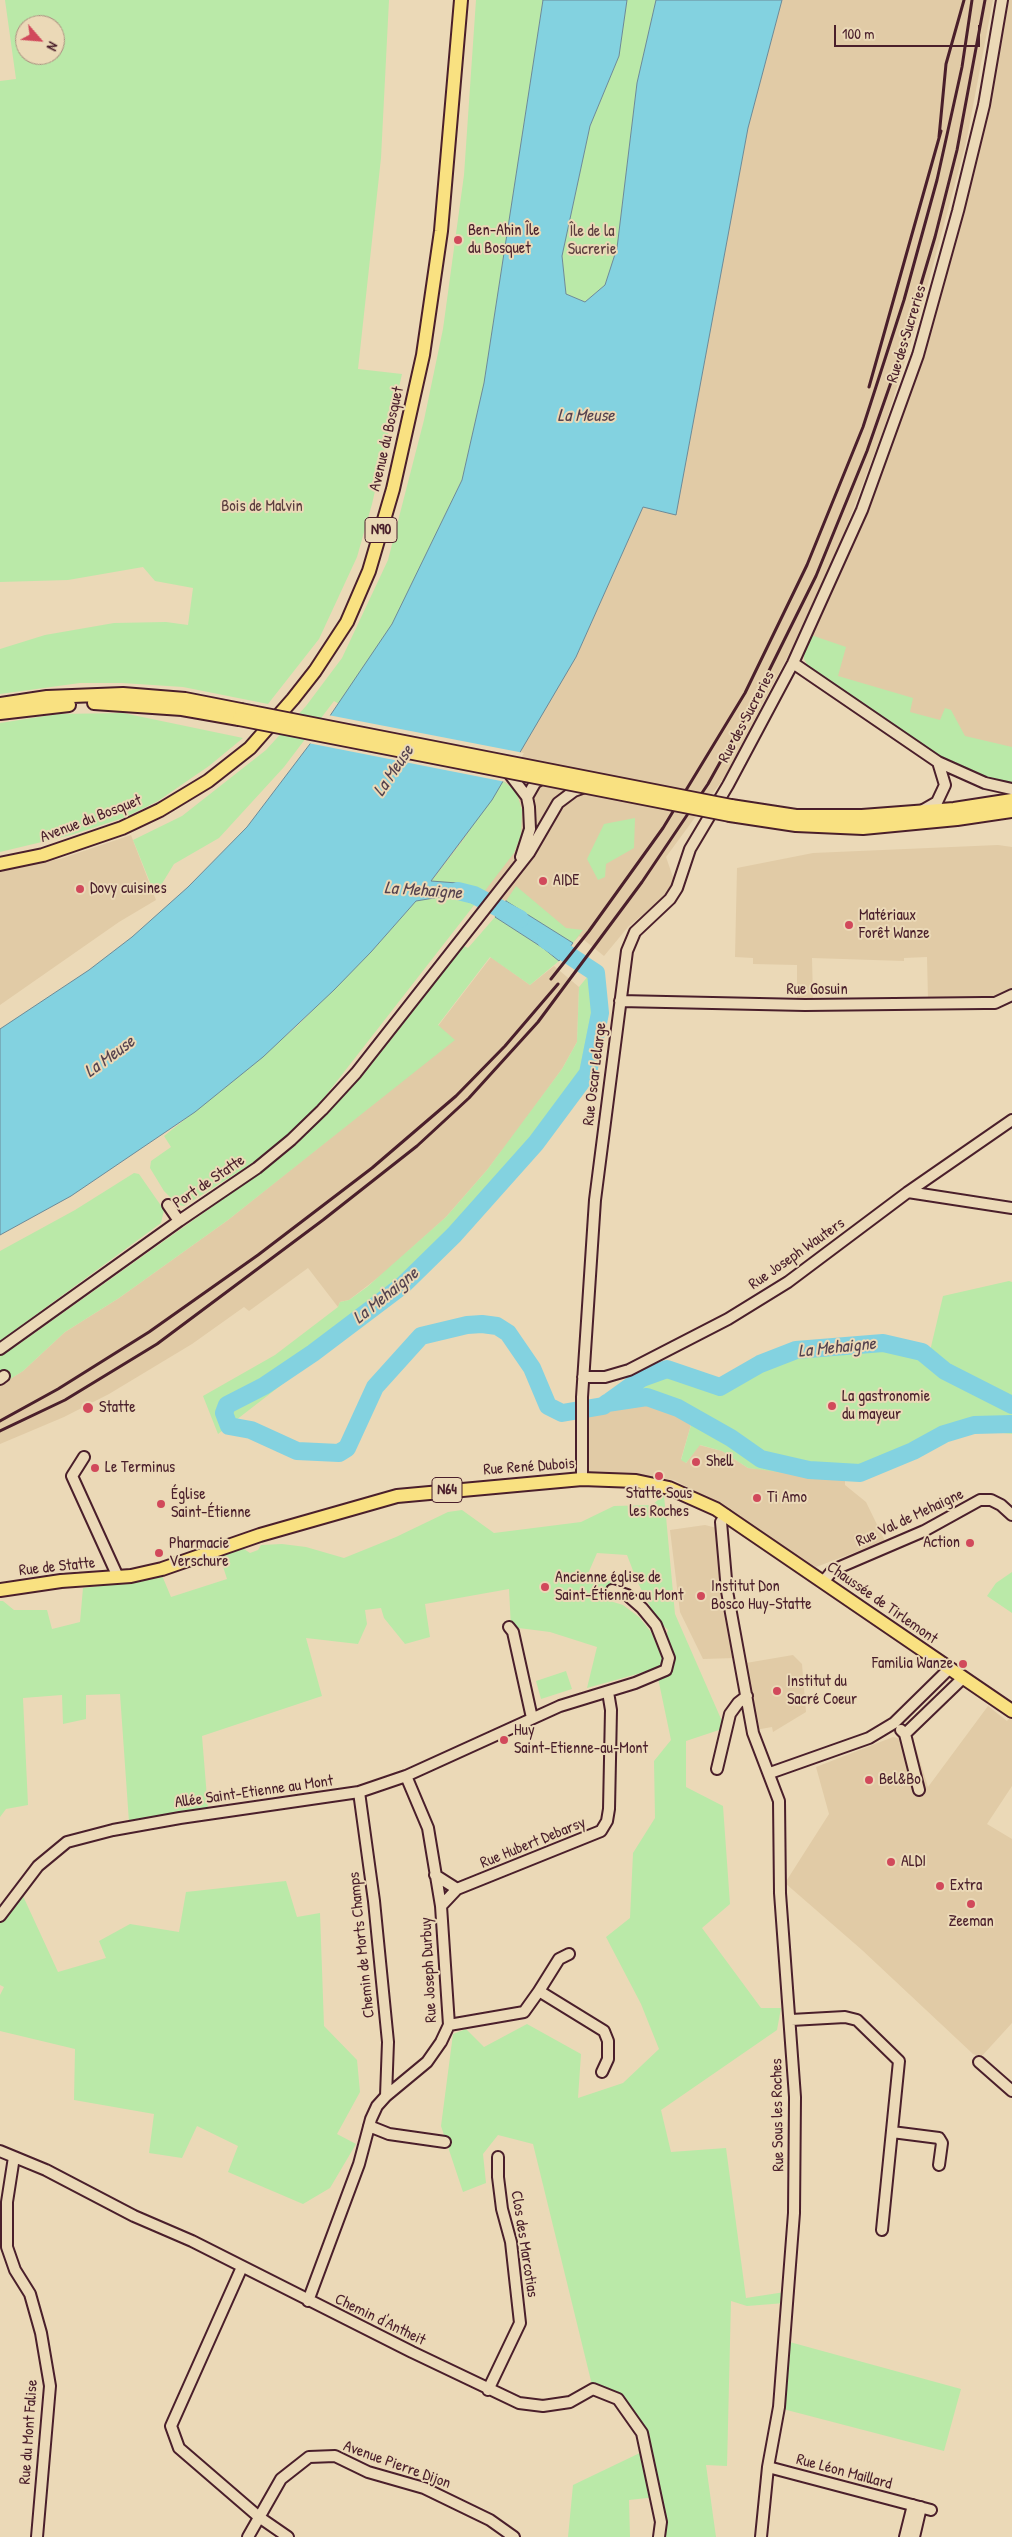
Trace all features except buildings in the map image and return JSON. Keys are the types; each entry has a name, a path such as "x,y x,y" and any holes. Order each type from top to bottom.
{"main road":[{"name":"Avenue du Bosquet","path":"0,864 44,855 122,828 160,810 208,781 250,748 274,721 315,671 347,622 369,571 393,489 423,355 441,231 461,0"},
{"path":"0,704 47,697 123,694 185,699 240,715 508,772 585,787 731,811 796,816 862,816 917,812 1012,800"},
{"path":"0,713 55,706 122,704 240,715 554,771 796,825 863,828 957,819 1012,811"},
{"name":"Rue René Dubois","path":"118,1577 162,1569 260,1535 397,1496 582,1479 636,1480 669,1488 698,1499 726,1515 784,1555"},
{"name":"Chaussée de Tirlemont","path":"784,1555 1012,1711"},
{"name":"Rue de Statte","path":"0,1590 61,1581 118,1577"}],"street":[{"name":"Rue des Sucreries","path":"728,786 793,662 862,510 918,355 958,211 984,105 1002,0"},
{"name":"Rue des Sucreries","path":"793,662 938,762 985,783 1012,789"},
{"path":"917,812 933,805 941,796 945,785 938,762"},
{"path":"519,863 530,829 527,797 530,789 541,778 554,771"},
{"path":"508,772 527,797"},
{"name":"Rue Oscar Lelarge","path":"582,1479 581,1401 595,1200 627,951 635,932 670,899 677,888 690,848 728,786"},
{"name":"Port de Statte","path":"0,1348 179,1220 257,1168 291,1140 356,1072 519,863 529,853 558,803 574,791 585,787"},
{"name":"Rue Gosuin","path":"620,1001 805,1005 995,1003 1012,995"},
{"name":"Rue Joseph Wauters","path":"583,1377 605,1377 629,1370 728,1320 788,1282 908,1192 1012,1120"},
{"path":"908,1192 1012,1208"},
{"path":"168,1205 179,1220"},
{"path":"84,1457 72,1476 118,1577"},
{"name":"Rue Val de Mehaigne","path":"822,1582 834,1570 924,1531 980,1500 992,1500 1012,1515"},
{"name":"Rue Sous les Roches","path":"726,1515 721,1522 728,1591 747,1696 754,1733 779,1801 780,1892 795,2097 794,2213 779,2407 768,2467 761,2537"},
{"name":"Allée Saint-Etienne au Mont","path":"0,1916 38,1866 66,1842 113,1830 180,1818 358,1792 406,1776 505,1733 532,1718 560,1706 661,1674 666,1670 670,1661 656,1625 642,1608 627,1595 612,1590"},
{"path":"509,1627 513,1632 532,1718"},
{"path":"770,1773 848,1748 870,1738 894,1723 949,1669"},
{"path":"905,1734 963,1678"},
{"name":"Rue Hubert Debarsy","path":"440,1906 457,1889 601,1831 607,1821 609,1809 611,1710 608,1692"},
{"path":"717,1769 730,1714 738,1703 747,1696"},
{"path":"894,1723 905,1734 919,1790"},
{"name":"Rue Joseph Durbuy","path":"308,2301 359,2164 369,2126 377,2106 426,2062 441,2042 449,2025 440,1906 428,1828 406,1776"},
{"name":"Chemin de Morts Champs","path":"358,1792 374,1901 388,2042 386,2096"},
{"path":"435,1876 457,1889"},
{"path":"449,2025 524,2012 560,1959 569,1954"},
{"path":"540,1991 604,2031 608,2041 608,2059 602,2072"},
{"path":"790,2020 845,2018 857,2020 899,2061 882,2230"},
{"path":"979,2062 1012,2092"},
{"path":"369,2126 389,2134 445,2142"},
{"path":"892,2132 938,2138 942,2142 939,2165"},
{"name":"Chemin d'Antheit","path":"0,2151 46,2170 134,2216 192,2241 308,2301 488,2390 519,2403 543,2406 570,2402 593,2389 618,2398 642,2433 661,2522 659,2537"},
{"name":"Rue du Mont Falise","path":"14,2157 11,2166 3,2234 15,2270 30,2294 41,2333 49,2379 37,2537"},
{"name":"Clos des Marcotias","path":"488,2390 520,2323 511,2242 502,2209 498,2177 498,2157"},
{"path":"242,2267 171,2426 180,2448 259,2517 288,2537"},
{"name":"Avenue Pierre Dijon","path":"248,2537 281,2479 309,2457 335,2456 368,2472 424,2488 490,2520 514,2537"},
{"name":"Rue Léon Maillard","path":"768,2467 922,2508"},
{"path":"904,2537 922,2508"},
{"path":"914,2537 922,2508"}],"shaded area":[{"path":"782,0 993,0 966,143 919,317 883,431 841,541 792,648 724,778 666,857 674,880 665,896 628,927 604,956 579,936 573,943 506,901 470,886 431,882 576,657 643,507 676,514 748,128"},
{"path":"1009,0 1012,0 1012,784 808,666 804,659 804,649 854,541 893,441 922,357 963,213 989,107"},
{"path":"131,835 156,900 119,922 0,1005 0,870 60,859"},
{"path":"998,845 1012,847 1012,988 1004,994 991,997 928,999 927,957 904,958 904,961 812,958 813,998 797,999 797,965 753,964 753,958 735,957 737,868 813,853"},
{"path":"491,957 530,985 554,966 579,987 577,1042 562,1069 517,1131 487,1170 446,1217 384,1273 349,1300 340,1302 338,1307 308,1268 249,1311 244,1307 192,1344 109,1394 64,1417 0,1444 0,1385 23,1371 65,1332 119,1298 228,1220 403,1080 438,1026"},
{"path":"647,1397 678,1408 693,1418 681,1459 686,1463 699,1445 722,1451 748,1468 845,1477 845,1485 866,1502 885,1541 816,1567 712,1500 674,1480 626,1473 582,1474 581,1421 607,1403"},
{"name":"Institut Don Bosco Huy-Statte","path":"705,1525 717,1528 735,1658 703,1659 680,1612 670,1530"},
{"name":"Institut du Sacré Coeur","path":"793,1655 802,1664 806,1712 773,1732 772,1727 755,1730 746,1663"},
{"path":"988,1706 1007,1721 1012,1715 1012,1786 987,1824 1012,1839 1012,2023 981,2057 973,2054 862,1950 785,1883 829,1814 816,1767 893,1737 914,1742 928,1787"}],"green space":[{"name":"Bois de Malvin","path":"5,0 389,0 381,158 358,369 402,374 372,504 357,557 319,639 268,704 183,687 122,683 80,683 0,694 0,649 45,635 114,623 166,622 188,625 193,588 155,581 143,567 68,580 0,582 0,81 16,79"},
{"path":"476,0 543,0 484,383 462,480 392,625 339,704 334,701 284,767 219,838 174,864 155,895 133,840 182,816 266,750 306,706 342,658 388,560 424,420 443,329 464,175"},
{"name":"Île de la Sucrerie","path":"627,0 656,0 637,83 617,248 605,285 585,302 566,294 562,256 590,126 619,56"},
{"path":"811,635 846,647 838,676 913,698 910,712 940,720 945,708 951,710 965,736 1012,747 1012,784 986,781 942,759 808,666 804,659 804,649"},
{"path":"123,713 243,738 209,766 158,801 126,817 71,835 0,852 0,723 58,714"},
{"path":"503,781 516,791 522,810 521,835 514,853 484,892 457,883 431,882 463,840"},
{"path":"635,818 634,848 606,864 605,877 598,880 587,859 604,824"},
{"path":"516,886 566,928 583,930 573,943 506,901"},
{"path":"440,897 457,898 475,904 316,1108 282,1141 248,1166 184,1206 178,1205 164,1191 150,1168 151,1161 171,1147 164,1136 296,1027 371,952 416,901"},
{"path":"495,917 543,948 559,961 530,985 490,957 438,1025 455,1040 228,1220 119,1298 65,1332 23,1371 7,1381 4,1376 0,1379 0,1348 15,1347 296,1145 364,1074 464,946 468,948"},
{"path":"593,970 596,973 600,1013 592,1070 538,1145 443,1253 404,1290 218,1434 203,1396 275,1355 338,1307 340,1302 349,1300 367,1287 446,1217 487,1170 562,1069 577,1042 579,987"},
{"path":"134,1173 139,1174 164,1210 161,1223 0,1341 0,1251 75,1210"},
{"path":"1009,1281 1012,1282 1012,1434 976,1430 941,1442 897,1465 867,1476 794,1474 748,1468 722,1451 700,1445 686,1463 681,1460 693,1418 678,1408 647,1397 607,1403 642,1378 667,1369 720,1387 727,1377 793,1346 889,1340 930,1351 943,1296"},
{"path":"664,1495 675,1614 725,1728 686,1741 686,1787 723,1806 730,1904 702,1928 761,2008 781,2008 777,2030 661,2110 671,2152 726,2148 746,2298 785,2292 785,2303 747,2306 731,2301 727,2466 706,2465 716,2537 659,2537 656,2497 629,2500 630,2537 568,2537 573,2485 646,2450 618,2399 593,2389 533,2144 498,2135 483,2154 486,2183 463,2192 441,2126 453,2034 466,2029 484,2047 527,2024 581,2054 578,2098 623,2083 659,2049 641,2004 606,1937 630,1918 633,1853 655,1818 654,1761 671,1740 658,1678 666,1670 664,1643 668,1630 657,1620 637,1581 627,1555 597,1553 587,1576 614,1582 610,1601 623,1605 639,1617 651,1632 665,1665 662,1667 587,1688 597,1647 550,1632 511,1627 509,1589 425,1604 430,1637 405,1644 384,1618 381,1608 365,1610 367,1624 358,1644 306,1638 322,1696 202,1736 208,1810 129,1822 120,1694 86,1695 86,1719 63,1724 62,1695 23,1698 28,1805 6,1809 0,1817 0,1601 3,1601 14,1610 47,1610 52,1629 80,1622 83,1588 124,1583 161,1573 171,1597 227,1579 219,1554 241,1547 250,1553 258,1550 261,1545 282,1544 306,1547 344,1558 396,1537 448,1512 462,1510 494,1533 581,1522 614,1506 652,1505"},
{"path":"1012,1572 1012,1613 987,1596 996,1583"},
{"path":"566,1671 572,1689 541,1699 536,1681"},
{"path":"286,1881 297,1917 320,1913 324,2026 357,2060 360,2092 337,2134 356,2144 330,2188 303,2204 228,2172 238,2146 197,2126 182,2158 149,2153 154,2114 74,2100 75,2049 0,2031 0,1995 4,1987 0,1985 0,1916 15,1894 23,1896 58,1972 106,1958 99,1941 130,1924 179,1932 186,1892"},
{"path":"786,2341 961,2389 944,2451 783,2409"}],"water":[{"name":"La Meuse","path":"543,0 627,0 619,56 590,126 562,256 566,294 585,302 605,285 617,248 637,83 656,0 782,0 748,128 676,515 643,507 576,657 492,800 431,881 457,883 484,892 475,904 457,898 440,897 416,901 334,990 263,1057 195,1112 71,1196 0,1235 0,1029 89,970 132,937 188,887 247,827 319,732 392,624 462,480 484,383"},
{"path":"506,901 573,943 559,961 543,948 495,917"}],"pier":[{"path":"328,715 524,753 506,782 308,743"}],"waterway":[{"name":"La Mehaigne","path":"458,891 474,895 520,919"},
{"name":"La Mehaigne","path":"546,940 596,973 600,1013 588,1073 536,1143 454,1235 403,1285 313,1353 264,1386 227,1405 224,1413 229,1426 251,1430 297,1451 339,1453 347,1448 375,1387 421,1336 467,1325 482,1324 497,1326 508,1333 532,1368 548,1406 562,1413 603,1406 607,1403 647,1397 678,1408 731,1438 761,1459 809,1470 860,1473 913,1451 944,1434 974,1425 1012,1424"},
{"name":"La Mehaigne","path":"610,1401 642,1378 667,1369 720,1387 760,1364 796,1350 883,1343 922,1352 945,1371 1012,1405"}],"railway":[{"path":"939,137 946,64 964,0"},
{"path":"551,979 589,931 663,828 745,693 807,565 863,427 904,300 937,180 962,67 972,0"},
{"path":"0,1431 65,1400 157,1344 323,1220 417,1146 469,1098 538,1022 642,882 708,784 752,705 816,576 867,451 896,368 935,237 957,150 985,0"},
{"path":"869,387 941,131"},
{"path":"0,1421 58,1389 149,1332 258,1255 372,1168 456,1096 505,1046 558,984"}],"place":[{"name":"Ben-Ahin Île du Bosquet","path":"458,240"},
{"name":"AIDE","path":"543,881"},
{"name":"Dovy cuisines","path":"80,889"},
{"name":"Matériaux Forêt Wanze","path":"849,925"},
{"name":"La gastronomie du mayeur","path":"832,1406"},
{"name":"Statte","path":"88,1408"},
{"name":"Shell","path":"696,1462"},
{"name":"Le Terminus","path":"95,1468"},
{"name":"Statte Sous les Roches","path":"659,1476"},
{"name":"Ti Amo","path":"757,1498"},
{"name":"Église Saint-Étienne","path":"161,1504"},
{"name":"Action","path":"970,1543"},
{"name":"Pharmacie Verschure","path":"159,1553"},
{"name":"Ancienne église de Saint-Étienne au Mont","path":"545,1587"},
{"name":"Institut Don Bosco Huy-Statte","path":"701,1596"},
{"name":"Familia Wanze","path":"963,1664"},
{"name":"Institut du Sacré Coeur","path":"777,1691"},
{"name":"Huy Saint-Etienne-au-Mont","path":"504,1740"},
{"name":"Bel&Bo","path":"869,1780"},
{"name":"ALDI","path":"891,1862"},
{"name":"Extra","path":"940,1886"},
{"name":"Zeeman","path":"971,1904"}]}
